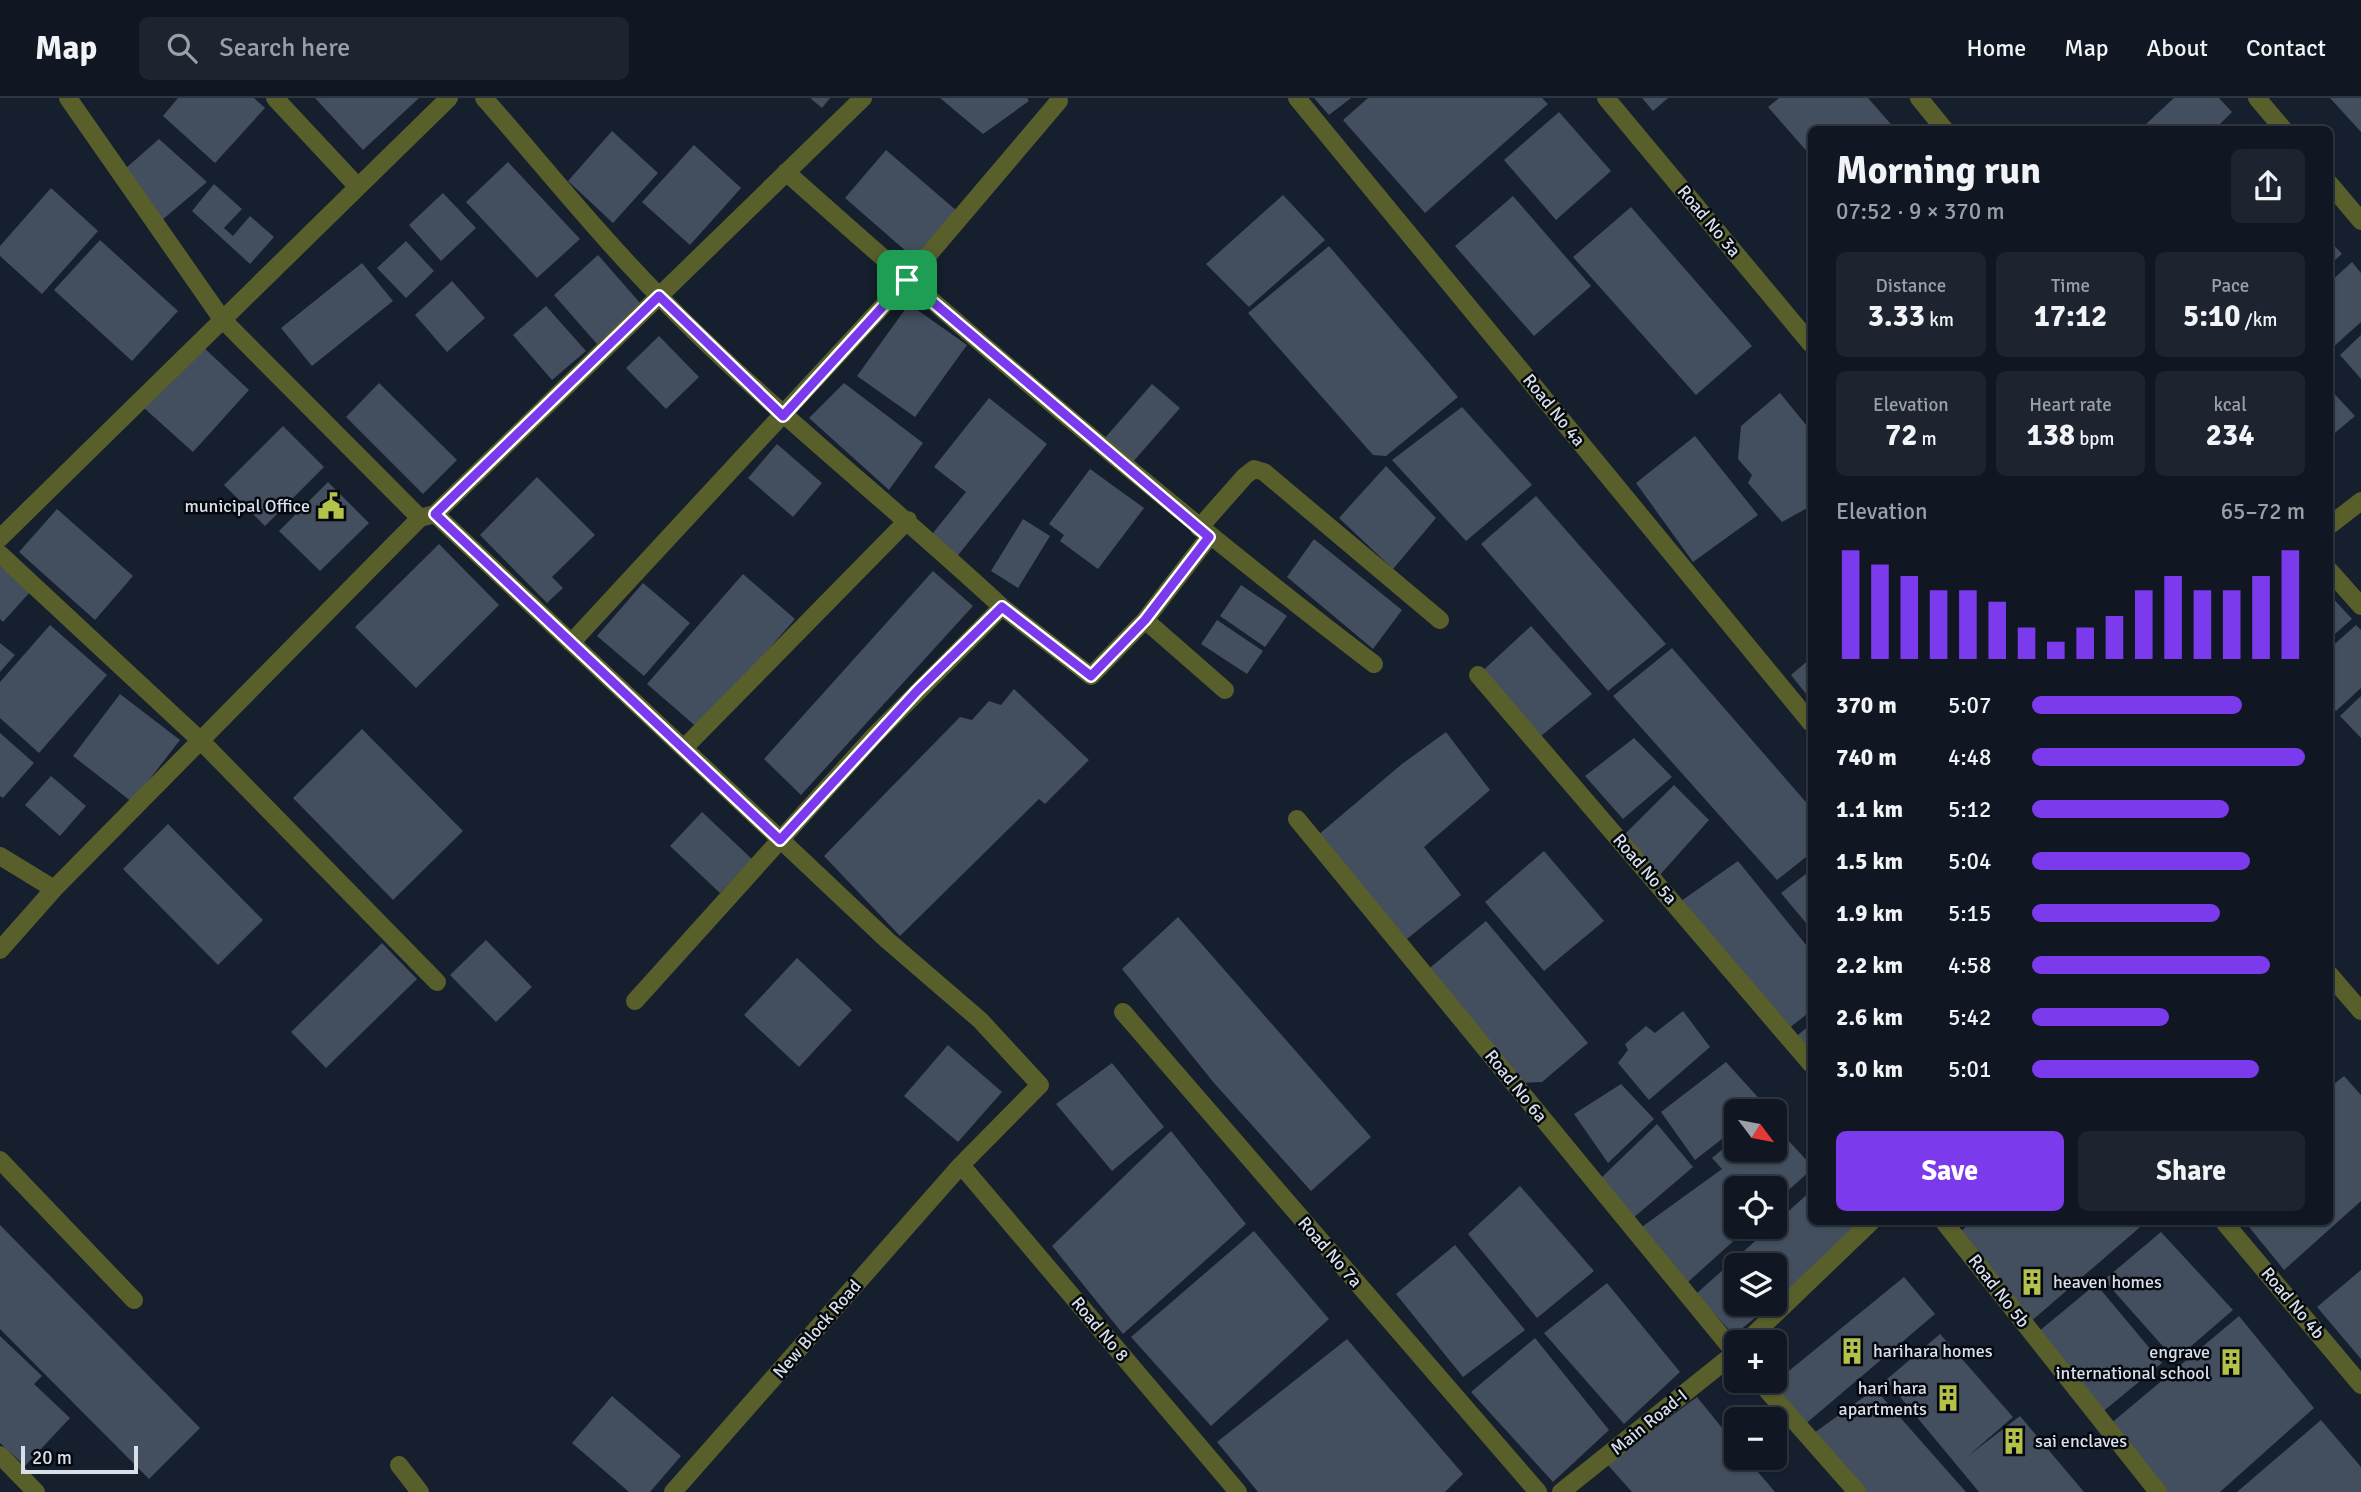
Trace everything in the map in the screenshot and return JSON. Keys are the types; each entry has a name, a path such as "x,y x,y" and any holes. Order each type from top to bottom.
{"street":[{"path":"68,98 222,319 427,516 570,643 780,840"},
{"path":"275,98 358,187"},
{"path":"0,538 449,98"},
{"path":"484,98 659,296 783,416 908,520 1002,607 1091,676 1145,620 1245,475 1254,470 1264,472 1440,620"},
{"path":"0,950 54,889 427,516 863,98"},
{"name":"Road No 4a","path":"1297,98 1808,719"},
{"name":"Road No 3a","path":"1606,98 1808,340"},
{"path":"1919,98 1942,126"},
{"path":"2257,98 2281,126"},
{"path":"570,643 907,280 1059,101"},
{"path":"786,172 907,280 1204,532 1374,664"},
{"path":"2333,186 2357,207"},
{"path":"2333,523 2361,500"},
{"path":"684,748 908,520"},
{"path":"0,554 201,741 437,982"},
{"path":"2333,574 2361,606"},
{"path":"635,1001 900,709 1002,607"},
{"path":"1145,620 1225,690"},
{"name":"Road No 5a","path":"1478,675 1808,1060"},
{"name":"Road No 6a","path":"1297,819 1724,1333"},
{"name":"New Block Road","path":"673,1492 961,1165 1040,1085 980,1020 887,940 780,840"},
{"path":"0,856 54,889"},
{"path":"2333,979 2361,1011"},
{"name":"Road No 7a","path":"1124,1012 1538,1492"},
{"path":"0,1160 134,1300"},
{"name":"Road No 8","path":"961,1165 1238,1492"},
{"name":"Main Road-I","path":"1759,1330 1868,1225"},
{"name":"Road No 5b","path":"1946,1225 2158,1492"},
{"name":"Road No 4b","path":"2227,1225 2361,1385"},
{"name":"Main Road-I","path":"1561,1492 1724,1361"},
{"path":"1770,1393 1857,1492"},
{"path":"0,1455 36,1492"},
{"path":"399,1465 420,1492"}],"building":[{"path":"178,98 254,98 265,108 215,163 163,116"},
{"path":"315,98 419,98 363,150"},
{"path":"810,98 830,98 822,108"},
{"path":"940,98 1027,98 1029,101 983,134"},
{"path":"1314,98 1351,98 1329,115"},
{"path":"1368,98 1542,98 1548,104 1425,213 1343,120"},
{"path":"1642,98 1668,98 1653,111"},
{"path":"1779,98 1868,98 1892,126 1808,126 1808,153 1768,107"},
{"path":"2174,98 2219,98 2232,112 2218,126 2146,124"},
{"path":"2330,98 2361,98 2361,132"},
{"path":"1559,112 1611,171 1556,220 1504,160"},
{"path":"612,131 658,173 613,223 568,181"},
{"path":"159,139 207,182 162,220 126,168"},
{"path":"694,145 741,188 690,245 642,202"},
{"path":"886,150 957,211 915,259 845,198"},
{"path":"508,162 580,239 537,278 466,202"},
{"path":"214,184 242,209 224,228 233,236 250,216 274,237 250,264 192,211"},
{"path":"51,188 98,231 42,294 0,256 0,246"},
{"path":"443,193 476,228 441,261 409,225"},
{"path":"1283,195 1325,240 1249,307 1206,264"},
{"path":"1513,196 1591,286 1534,336 1455,246"},
{"path":"1631,207 1752,346 1696,395 1573,257"},
{"path":"100,240 178,311 132,361 54,290"},
{"path":"406,241 434,271 406,298 377,268"},
{"path":"2333,244 2342,254 2333,262"},
{"path":"1329,246 1458,397 1386,456 1373,455 1248,313"},
{"path":"598,255 641,304 597,344 554,295"},
{"path":"2352,262 2361,273 2361,322 2333,347 2333,279"},
{"path":"362,263 393,301 312,366 281,328"},
{"path":"452,281 485,318 447,352 415,315"},
{"path":"909,304 967,345 915,417 857,376"},
{"path":"546,306 586,351 552,380 513,335"},
{"path":"2361,335 2361,379 2340,355"},
{"path":"659,336 699,377 666,409 626,368"},
{"path":"201,345 249,390 193,452 144,408"},
{"path":"379,383 457,460 423,494 346,417"},
{"path":"844,383 923,443 889,490 809,418"},
{"path":"1152,384 1180,408 1132,463 1104,439"},
{"path":"2333,392 2355,416 2333,435"},
{"path":"1780,393 1808,427 1808,508 1782,522 1748,483 1752,475 1738,459 1741,426"},
{"path":"989,398 1047,444 955,559 929,538 966,492 934,467"},
{"path":"1462,407 1532,485 1466,541 1392,460"},
{"path":"283,426 324,467 265,526 224,485"},
{"path":"1695,436 1758,515 1693,562 1636,483"},
{"path":"777,444 822,483 793,517 748,478"},
{"path":"1386,466 1436,518 1393,569 1339,518"},
{"path":"1090,469 1144,508 1098,569 1060,541 1064,535 1049,524"},
{"path":"537,477 595,535 552,577 563,588 547,603 480,535"},
{"path":"328,482 369,523 320,571 279,531"},
{"path":"1536,496 1666,644 1608,691 1481,544"},
{"path":"57,509 133,576 95,620 19,552"},
{"path":"1023,519 1050,536 1018,588 991,571"},
{"path":"1314,539 1402,610 1373,649 1287,577"},
{"path":"439,544 499,605 416,688 355,627"},
{"path":"0,566 30,592 3,622 0,619"},
{"path":"933,571 973,606 801,795 764,759"},
{"path":"743,574 795,619 699,729 647,684"},
{"path":"643,583 690,623 644,676 597,636"},
{"path":"1241,585 1287,616 1265,647 1220,616"},
{"path":"2333,598 2352,619 2333,636"},
{"path":"1217,620 1263,651 1247,674 1201,644"},
{"path":"50,625 107,675 39,753 0,718 0,682"},
{"path":"2356,625 2361,630 2361,688 2336,711 2333,708 2333,645"},
{"path":"1531,626 1592,694 1535,741 1478,675"},
{"path":"0,643 15,655 0,672"},
{"path":"1672,648 1808,805 1808,855 1777,880 1613,696"},
{"path":"1808,661 1808,696 1791,675"},
{"path":"1014,689 1089,760 1045,804 1039,799 900,936 824,856 960,717 972,720 989,701 1001,705"},
{"path":"120,694 180,740 132,802 73,756"},
{"path":"2361,696 2361,738 2340,716"},
{"path":"362,729 463,831 393,900 293,798"},
{"path":"1446,732 1490,790 1424,847 1461,895 1402,943 1311,841 1402,764"},
{"path":"0,733 34,763 3,798 0,796"},
{"path":"1634,738 1672,777 1623,819 1585,776"},
{"path":"51,776 86,806 60,836 25,805"},
{"path":"1674,785 1709,820 1659,876 1624,835"},
{"path":"702,812 752,859 720,893 670,846"},
{"path":"168,824 263,920 218,965 123,869"},
{"path":"1544,851 1604,921 1544,971 1485,902"},
{"path":"1738,861 1808,947 1808,1013 1784,1032 1674,906"},
{"path":"1808,872 1808,925 1781,893"},
{"path":"1178,917 1371,1137 1311,1191 1214,1083 1122,969"},
{"path":"1486,921 1588,1043 1542,1082 1517,1083 1425,972"},
{"path":"486,940 532,987 496,1022 450,975"},
{"path":"382,943 417,979 326,1068 291,1032"},
{"path":"797,958 852,1010 799,1067 744,1015"},
{"path":"1683,1011 1710,1047 1649,1100 1618,1063 1628,1050 1625,1044 1646,1026 1655,1033"},
{"path":"1808,1027 1808,1069 1786,1045"},
{"path":"948,1045 1002,1092 958,1142 904,1096"},
{"path":"1726,1062 1760,1099 1724,1099 1724,1137 1695,1160 1661,1112"},
{"path":"1112,1063 1164,1127 1112,1171 1056,1104"},
{"path":"2344,1076 2361,1095 2361,1201 2284,1270 2247,1225 2333,1225 2333,1085"},
{"path":"1621,1084 1654,1119 1608,1163 1574,1114"},
{"path":"1657,1124 1693,1167 1632,1219 1601,1178"},
{"path":"1171,1131 1246,1224 1123,1334 1052,1246"},
{"path":"1787,1139 1808,1162 1808,1173 1787,1191 1787,1176 1724,1176 1724,1239 1736,1239 1688,1282 1639,1229 1722,1169 1712,1158 1724,1148 1724,1162 1787,1162"},
{"path":"1520,1186 1594,1271 1537,1318 1468,1234"},
{"path":"1808,1194 1808,1225 1863,1227 1787,1290 1787,1253 1742,1253 1757,1239 1787,1239 1787,1212"},
{"path":"0,1225 200,1428 149,1479 0,1329"},
{"name":"heaven homes","path":"1968,1225 2143,1225 2028,1324 1950,1240"},
{"path":"1254,1231 1329,1319 1211,1426 1131,1337"},
{"path":"2161,1232 2233,1310 2175,1360 2104,1280"},
{"path":"1455,1245 1525,1330 1463,1377 1396,1294"},
{"path":"1724,1269 1724,1316 1757,1316 1740,1330 1729,1330 1696,1294"},
{"path":"2361,1270 2361,1359 2317,1307"},
{"name":"harihara homes","path":"1904,1277 1935,1314 1803,1426 1773,1393 1787,1393 1787,1372"},
{"path":"1607,1283 1680,1372 1624,1424 1544,1333"},
{"path":"2096,1284 2162,1363 2100,1414 2038,1332"},
{"name":"engrave international school","path":"2239,1316 2314,1408 2220,1492 2164,1492 2109,1425"},
{"path":"1940,1334 2013,1417 1968,1456 2020,1416 2084,1492 1979,1492 1886,1380"},
{"path":"0,1336 42,1376 34,1384 70,1418 25,1466 0,1443"},
{"path":"1535,1338 1609,1430 1553,1482 1471,1392"},
{"path":"1347,1339 1463,1474 1445,1492 1258,1492 1217,1442"},
{"path":"1875,1389 1966,1492 1861,1492 1814,1433"},
{"path":"612,1396 681,1456 650,1492 629,1492 572,1443"},
{"path":"1697,1397 1724,1430 1724,1470 1756,1470 1775,1492 1632,1492 1607,1464"},
{"path":"2321,1420 2361,1467 2361,1492 2237,1492"}],"place":[{"name":"municipal Office","path":"331,506"},
{"name":"heaven homes","path":"2032,1282"},
{"name":"harihara homes","path":"1852,1351"},
{"name":"engrave international school","path":"2231,1362"},
{"name":"hari hara apartments","path":"1948,1398"},
{"name":"sai enclaves","path":"2014,1441"}],"route":[{"path":"907,280 1209,537 1145,620 1091,676 1002,607 874,736 780,840 435,514 659,296 783,416 907,280"}]}
